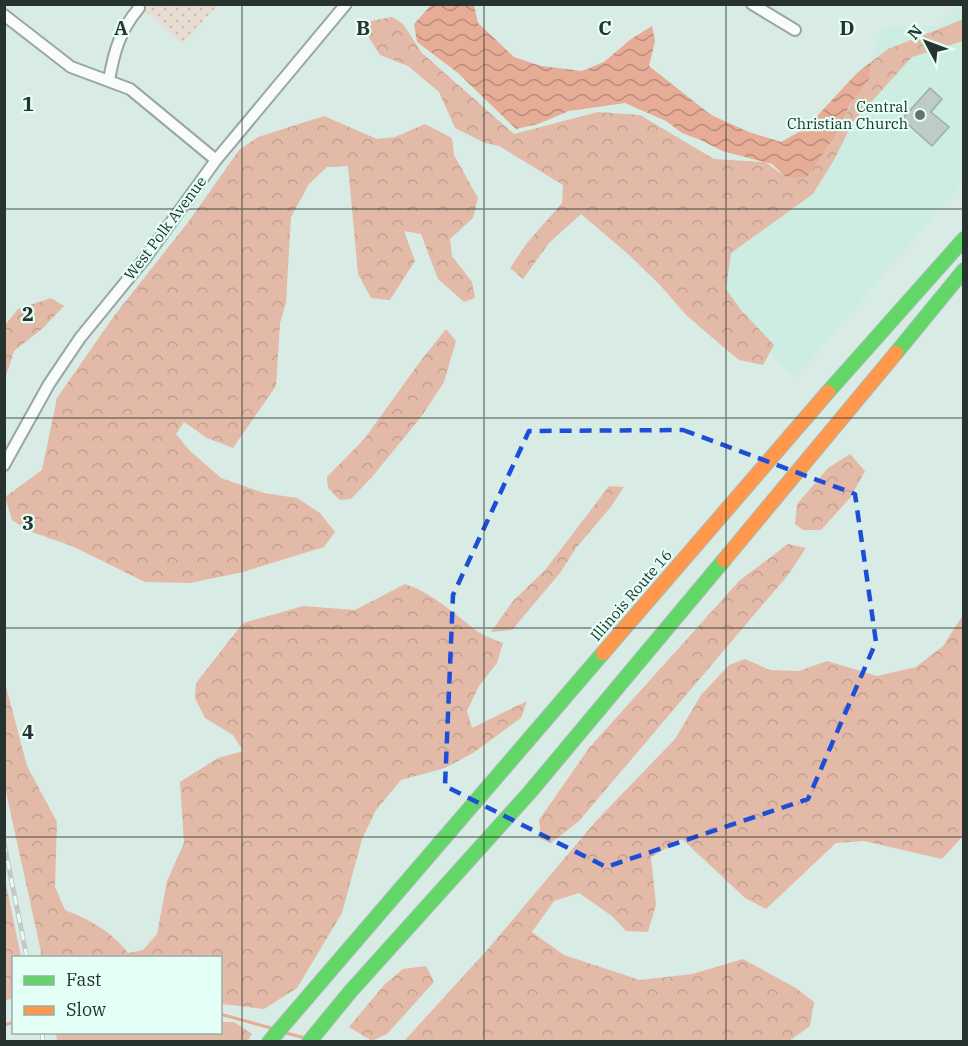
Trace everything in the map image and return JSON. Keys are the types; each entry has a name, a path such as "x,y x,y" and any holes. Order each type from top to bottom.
{"main road":[{"name":"Illinois Route 16","path":"269,1041 812,410 963,239"},
{"path":"309,1041 350,992 530,792 840,422 963,270"}],"street":[{"name":"West Polk Avenue","path":"4,465 62,361 146,256 216,160 346,4"},
{"path":"752,4 795,30"},
{"path":"109,80 118,41 139,8"},
{"path":"4,15 71,67 130,89 216,160"}],"highlighted area":[{"path":"683,430 855,494 876,642 808,799 606,867 445,786 453,595 529,431"}],"shaded area":[{"path":"126,5 218,5 182,44 152,16"},
{"path":"959,5 963,5 963,182 795,378 697,282 839,131 850,104 870,78 871,62 882,26 939,26"}],"green space":[{"path":"392,17 403,24 422,53 514,134 598,112 640,115 714,159 765,162 786,177 807,177 839,131 852,101 870,78 871,62 888,49 964,19 963,41 912,57 853,122 834,160 813,194 731,253 726,289 741,310 774,345 763,365 739,360 722,346 686,315 660,285 628,254 581,214 549,243 523,279 510,268 527,243 562,203 563,185 499,146 485,143 455,128 439,92 408,66 380,55 366,33 371,21"},
{"path":"324,116 377,139 395,137 425,124 452,138 454,155 478,198 473,218 450,239 452,256 472,282 475,298 464,302 438,279 421,234 404,231 415,261 390,300 371,298 358,274 348,166 327,167 309,184 291,217 286,303 280,323 276,386 233,448 207,438 184,422 176,434 190,451 221,478 264,493 297,498 320,513 335,532 324,547 243,572 190,583 145,582 72,546 29,531 12,520 5,497 42,470 57,398 114,316 189,221 239,150 258,137"},
{"path":"51,298 64,306 42,329 14,351 5,379 5,325 18,309"},
{"path":"446,329 456,341 444,382 421,417 372,477 351,499 340,500 328,488 327,477 365,438"},
{"path":"850,454 865,471 850,498 821,530 803,530 795,524 797,504 828,468"},
{"path":"609,486 624,487 610,508 576,548 560,573 512,630 491,632 513,601 546,569"},
{"path":"788,544 806,548 788,575 579,821 551,843 541,839 539,820 589,748 739,581"},
{"path":"405,584 433,597 480,633 503,643 497,663 479,686 467,711 472,728 527,701 521,718 473,753 445,768 401,780 376,810 362,839 342,913 297,988 264,1009 222,1004 222,956 40,956 5,787 5,683 27,766 57,822 55,887 65,910 100,927 115,938 128,953 143,950 157,934 167,881 184,843 180,782 218,758 243,751 233,735 205,718 195,698 196,683 243,623 303,606 355,610"},
{"path":"963,615 963,836 942,859 864,841 836,843 766,909 745,898 682,839 651,857 656,905 648,932 626,931 612,916 579,893 554,901 532,932 564,955 640,980 692,974 743,959 796,988 814,1002 810,1026 788,1042 410,1042 405,1040 488,949 596,821 675,739 701,695 729,665 745,659 770,670 799,671 827,661 877,676 916,667 943,646"},
{"path":"5,879 21,956 12,956 12,998 5,1001"},
{"path":"426,966 434,982 387,1034 372,1041 349,1027 385,984 403,969"},
{"path":"222,1022 234,1022 252,1034 247,1042 57,1041 56,1034 222,1034"}],"water":[{"path":"432,4 474,5 478,23 514,57 541,66 582,71 604,62 631,39 652,26 655,41 649,66 711,115 749,132 781,142 806,128 856,74 871,62 870,78 850,104 839,131 807,177 786,177 772,164 722,151 682,133 666,121 625,103 569,111 538,124 516,129 458,73 417,42 414,24"}],"building":[{"name":"Central Christian Church","path":"930,88 942,99 931,112 949,127 932,146 902,119"}],"waterway":[{"path":"222,1015 271,1028"},
{"path":"4,1025 12,1023"},
{"path":"286,1033 305,1038"}],"railway":[{"path":"4,843 27,956"},
{"path":"42,1034 43,1042"}],"traffic: fast":[{"path":"828,392 964,239"},
{"path":"896,353 964,270"},
{"path":"309,1042 350,992 530,792 724,560"},
{"path":"269,1042 603,653"}],"traffic: slow":[{"path":"724,560 896,353"},
{"path":"603,653 828,392"}],"place":[{"name":"Central Christian Church","path":"920,115"}]}
